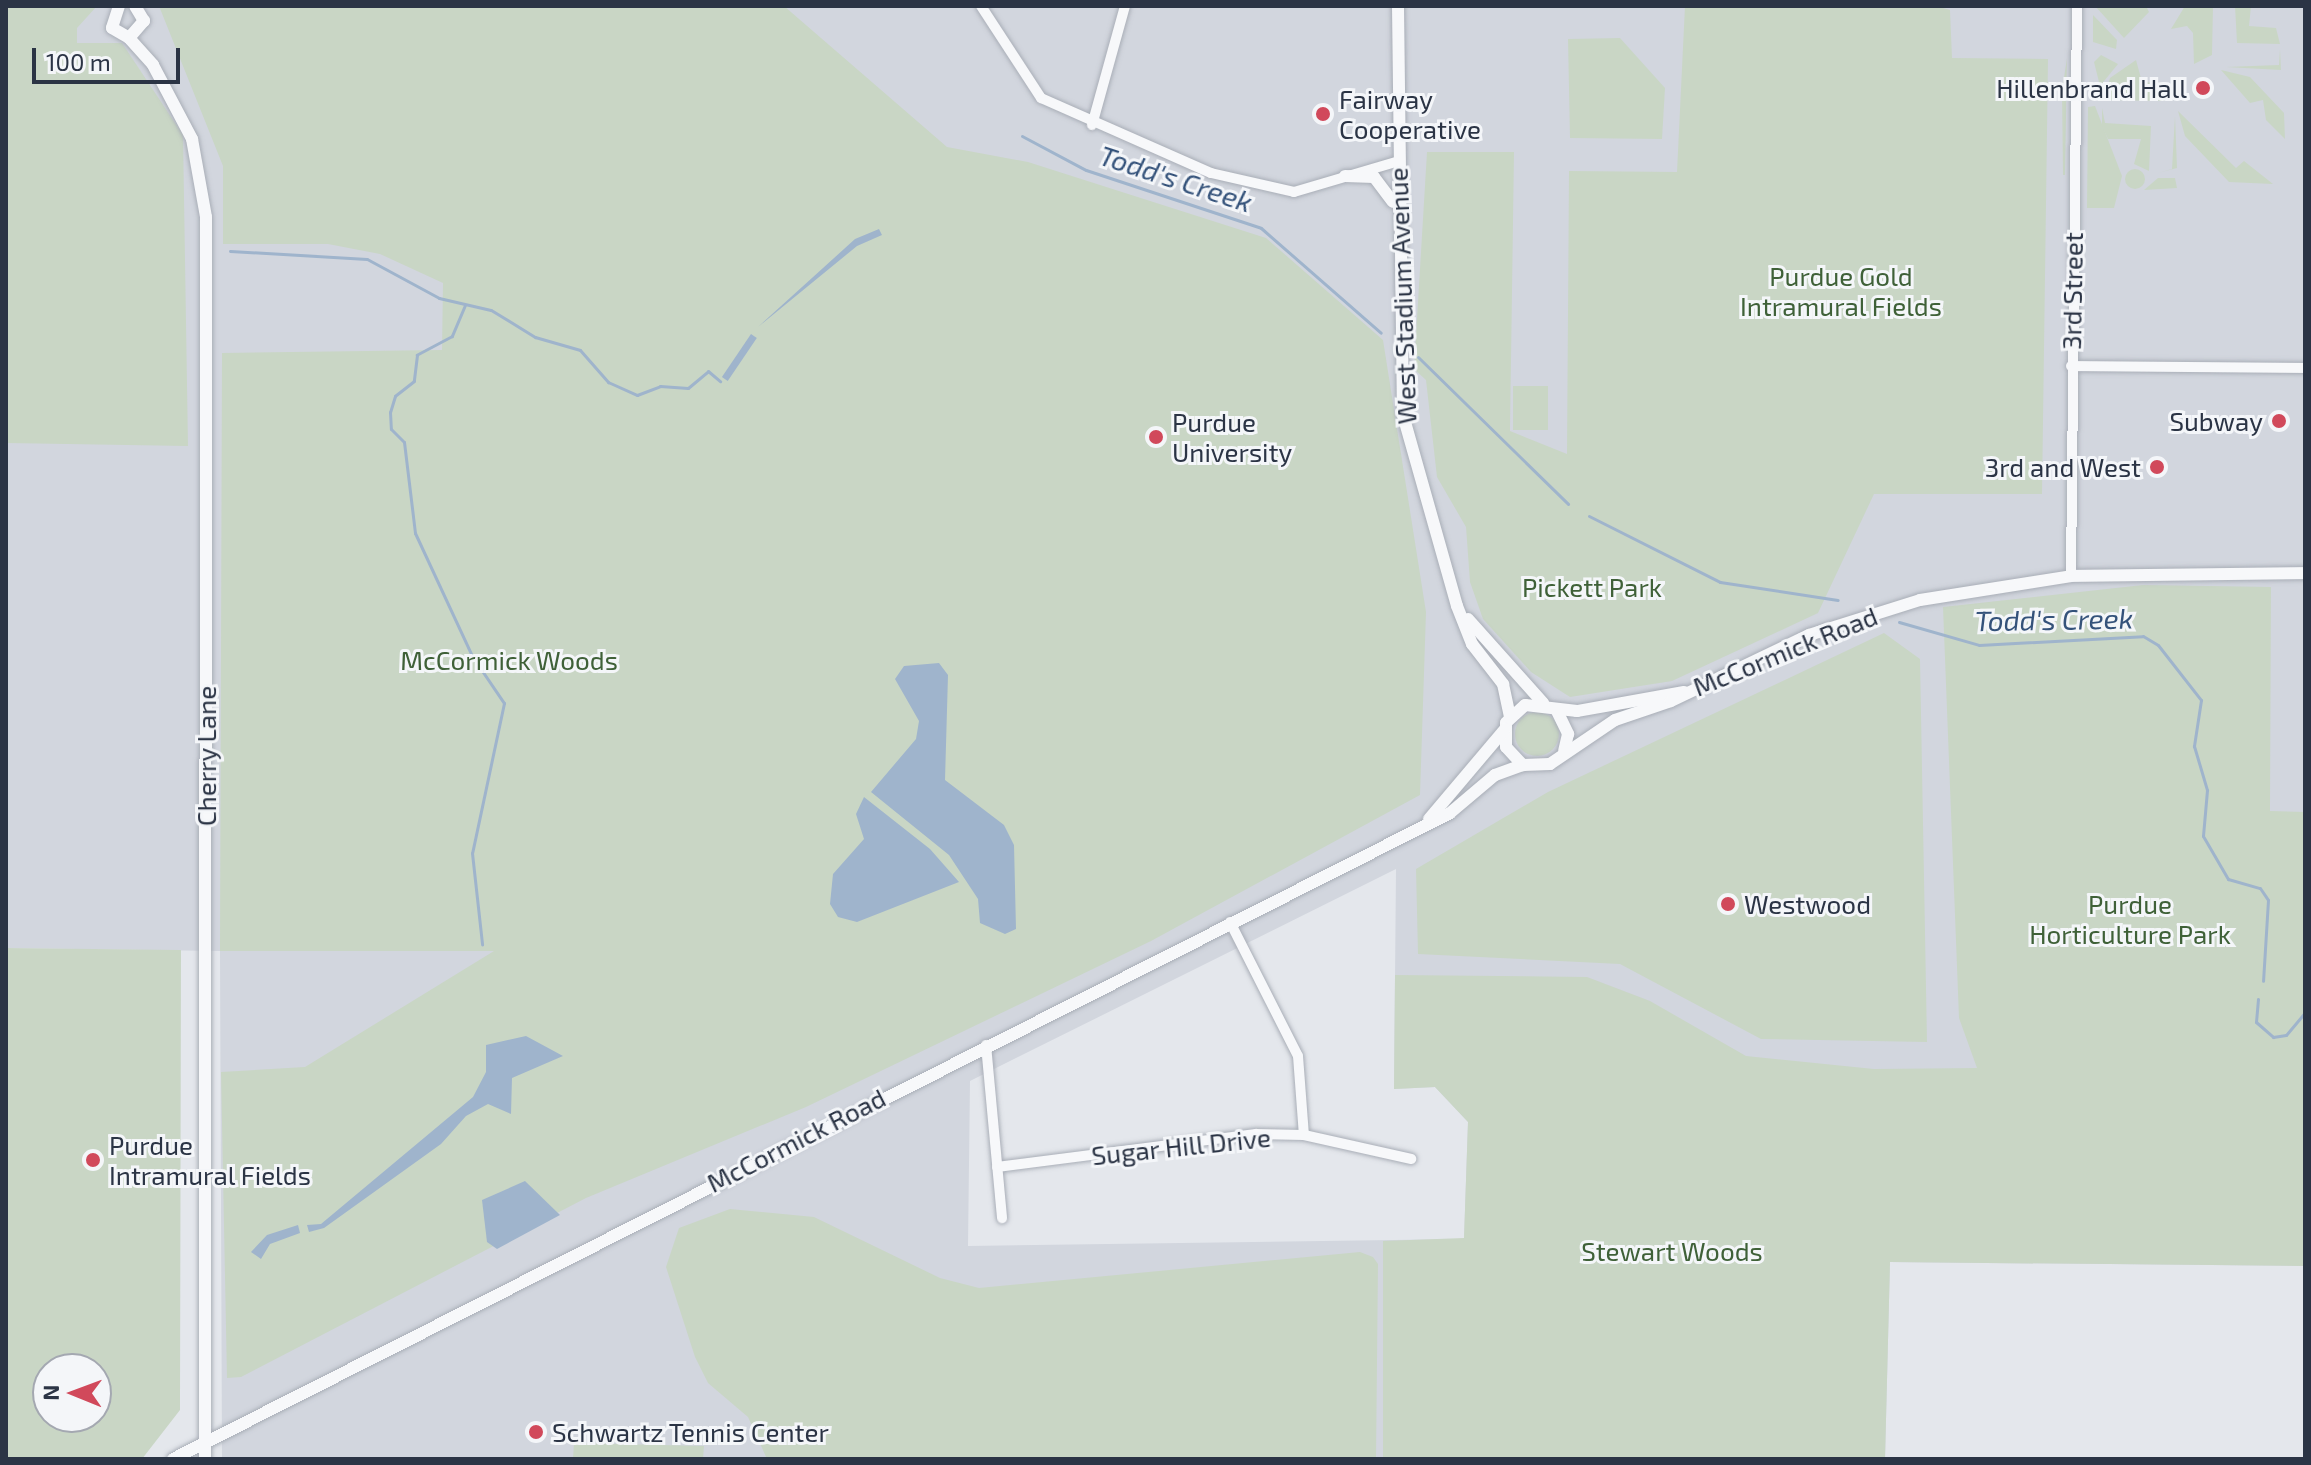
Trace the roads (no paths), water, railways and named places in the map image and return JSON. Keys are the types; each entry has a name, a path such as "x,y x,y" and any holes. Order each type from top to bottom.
{"street":[{"path":"116,7 112,28 135,35 144,16 135,6"},
{"path":"981,6 1030,87 1092,125 1274,191 1320,187 1345,176 1396,162"},
{"path":"1092,125 1125,6"},
{"name":"West Stadium Avenue","path":"1398,6 1396,211 1403,415 1450,580 1472,644 1503,684 1510,716"},
{"name":"3rd Street","path":"2071,576 2077,6"},
{"name":"Cherry Lane","path":"135,35 192,139 206,217 205,1459"},
{"path":"1345,176 1382,182 1396,211"},
{"path":"2071,366 2305,368"},
{"name":"McCormick Road","path":"1564,751 1594,730 1894,607 2071,576 2305,573"},
{"name":"West Stadium Avenue","path":"1450,580 1482,641 1543,703"},
{"path":"1556,709 1568,734 1564,751 1550,764 1523,765 1506,747 1505,729 1510,716 1543,703 1556,709 1684,692"},
{"name":"McCormick Road","path":"1421,826 1505,729"},
{"name":"McCormick Road","path":"173,1459 205,1437 1421,826 1495,775 1523,765"},
{"path":"1230,922 1298,1056 1304,1135"},
{"path":"986,1045 1002,1218"},
{"name":"Sugar Hill Drive","path":"997,1167 1304,1135 1411,1159"}],"water":[{"path":"879,229 882,235 857,246 758,327 855,239"},
{"path":"751,334 757,338 728,381 722,377"},
{"path":"939,663 948,675 945,780 1004,825 1014,845 1016,929 1005,934 980,923 978,899 949,855 871,792 916,739 919,721 895,679 904,666"},
{"path":"864,797 930,849 959,882 857,922 838,917 830,904 833,874 864,839 856,814"},
{"path":"526,1036 563,1056 512,1078 511,1114 488,1104 466,1116 441,1144 324,1228 309,1232 307,1225 321,1224 473,1097 486,1072 486,1045"},
{"path":"525,1181 560,1215 497,1249 487,1242 482,1200"},
{"path":"298,1225 300,1233 270,1244 261,1259 251,1252 267,1235"}],"waterway":[{"name":"Todd's Creek","path":"1022,136 1086,170 1261,228 1381,333"},
{"path":"230,251 367,259 439,298 491,310 535,337 580,350 608,382 637,395 660,386 688,388 708,371 720,381"},
{"path":"465,305 452,336 417,355 414,381 395,396 390,412 391,429 404,442 415,533 472,656 504,703 472,853 482,944"},
{"name":"Todd's Creek","path":"1418,357 1568,504"},
{"name":"Todd's Creek","path":"1589,516 1720,582 1838,600"},
{"name":"Todd's Creek","path":"1899,622 1979,645 2143,636 2158,645 2201,700 2194,746 2207,790 2203,836 2228,879 2260,888 2268,900 2263,981"},
{"name":"Todd's Creek","path":"2258,999 2256,1022 2273,1037 2286,1035 2305,1012"}],"place":[{"name":"Hillenbrand Hall","path":"2203,88"},
{"name":"Fairway Cooperative","path":"1323,114"},
{"name":"Subway","path":"2279,421"},
{"name":"Purdue University","path":"1156,437"},
{"name":"3rd and West","path":"2157,467"},
{"name":"Westwood","path":"1728,904"},
{"name":"Purdue Intramural Fields","path":"93,1160"},
{"name":"Schwartz Tennis Center","path":"536,1432"}],"park label":[{"name":"Purdue Gold Intramural Fields","path":"1841,291"},
{"name":"Pickett Park","path":"1592,587"},
{"name":"McCormick Woods","path":"509,660"},
{"name":"Purdue Horticulture Park","path":"2130,919"},
{"name":"Stewart Woods","path":"1672,1251"}]}
